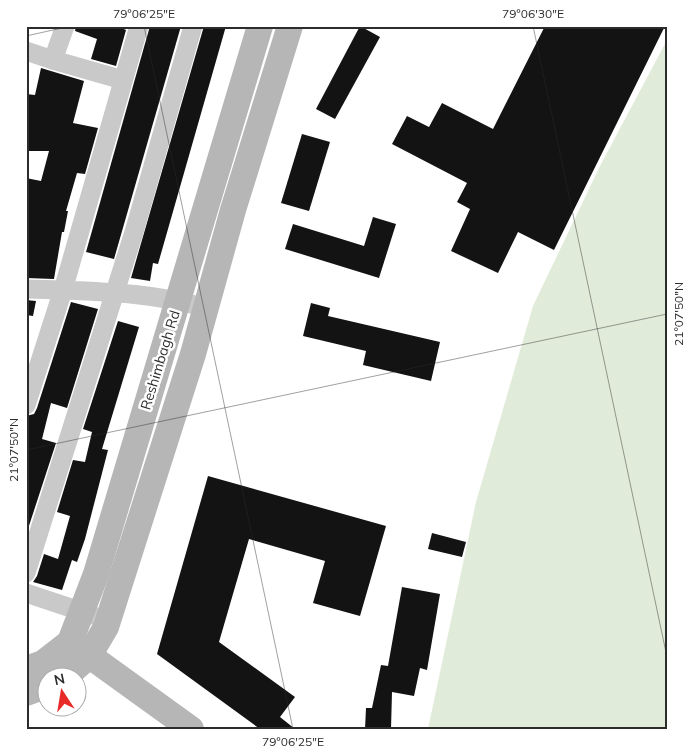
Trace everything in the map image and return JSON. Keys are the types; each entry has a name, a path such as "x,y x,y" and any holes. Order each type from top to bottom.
{"main road":[{"name":"Reshimbagh Rd","path":"80,649 82,611 96,574 260,26"},
{"path":"26,669 80,649 106,627 179,400 233,210 290,26"},
{"path":"70,668 80,649"},
{"path":"80,649 191,729"},
{"path":"26,693 38,689"}],"street":[{"path":"53,60 65,26"},
{"path":"26,405 62,290 139,26"},
{"path":"26,573 134,232 193,26"},
{"path":"26,51 123,80"},
{"path":"26,289 115,292 178,300 206,308"},
{"path":"26,593 108,621"}],"green space":[{"path":"667,40 667,729 428,729 476,502 533,306 600,166"}],"building":[{"path":"76,26 117,26 126,30 116,66 91,59 97,39 75,31"},
{"path":"150,26 181,26 114,259 86,252"},
{"path":"204,26 226,26 158,264 153,263 150,281 131,278"},
{"path":"360,26 380,37 335,119 316,109"},
{"path":"545,26 665,26 554,250 518,232 498,273 451,251 470,209 457,202 467,183 392,144 407,116 429,127 442,103 493,129"},
{"path":"41,68 84,81 73,123 98,128 85,174 77,173 66,211 68,211 64,232 62,232 54,279 26,278 26,178 41,181 49,151 28,151 26,94 35,95"},
{"path":"302,134 330,142 309,211 281,203"},
{"path":"373,217 396,224 379,278 285,249 293,224 364,246"},
{"path":"26,300 36,301 33,316 26,315"},
{"path":"71,302 98,309 67,408 51,403 42,439 56,443 26,535 26,416 34,414 37,408"},
{"path":"311,303 330,308 328,316 440,342 431,381 363,365 366,351 303,336"},
{"path":"118,321 139,327 102,449 108,450 85,539 77,562 72,560 62,590 33,582 37,576 44,554 58,559 70,516 57,512 73,460 85,462 92,432 83,429"},
{"path":"208,476 386,526 360,616 313,603 325,561 249,539 219,642 295,697 280,717 295,729 260,729 157,654"},
{"path":"432,533 466,542 462,557 428,549"},
{"path":"402,587 440,594 427,670 420,668 414,696 392,692 391,729 365,729 366,708 372,708 381,665 388,666"}]}
